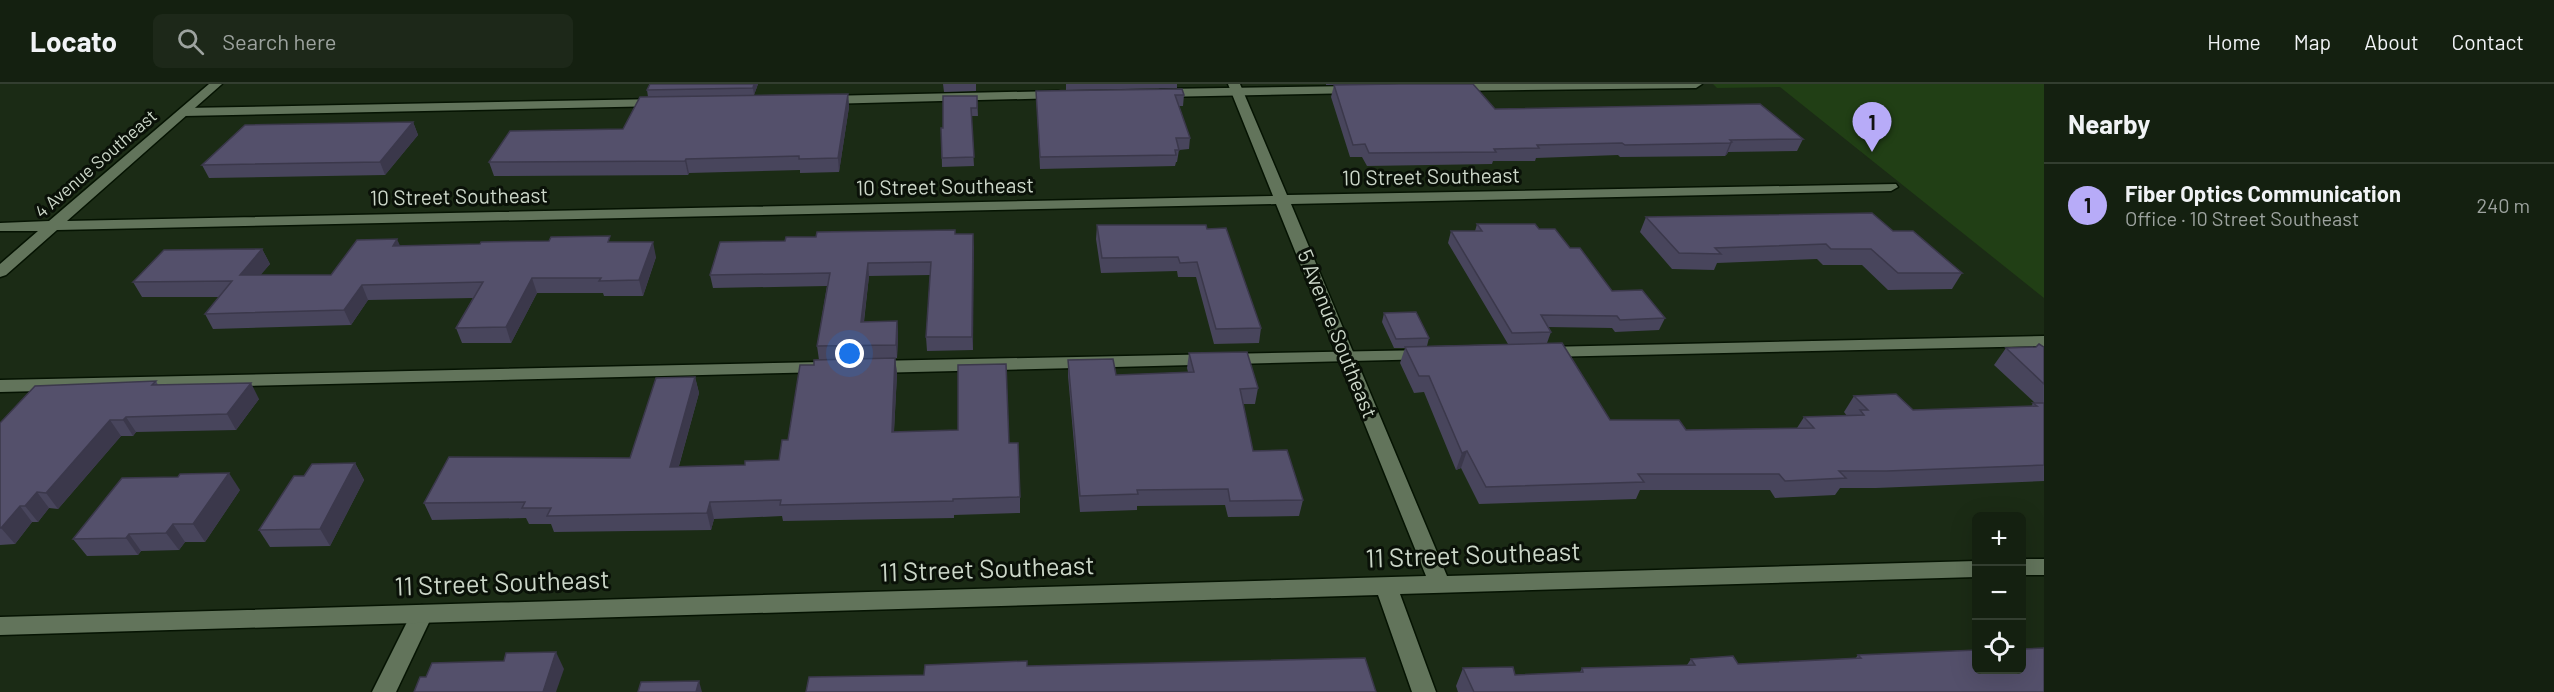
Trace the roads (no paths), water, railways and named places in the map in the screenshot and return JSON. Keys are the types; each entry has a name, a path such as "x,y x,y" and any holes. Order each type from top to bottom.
{"street":[{"name":"4 Avenue Southeast","path":"0,272 216,84"},
{"path":"1440,88 1696,84"},
{"path":"1153,93 1236,88 1368,89"},
{"name":"5 Avenue Southeast","path":"1236,88 1440,585"},
{"path":"806,100 1070,95"},
{"path":"184,112 675,102"},
{"name":"10 Street Southeast","path":"0,227 1891,187"},
{"path":"1524,353 2044,341"},
{"path":"858,367 1441,355"},
{"path":"0,386 834,368"},
{"path":"2026,567 2044,567"},
{"name":"11 Street Southeast","path":"0,626 1972,569"},
{"path":"1386,586 1424,692"},
{"path":"384,692 422,614"}],"place":[{"name":"Fiber Optics Communication","path":"1872,152"}]}
